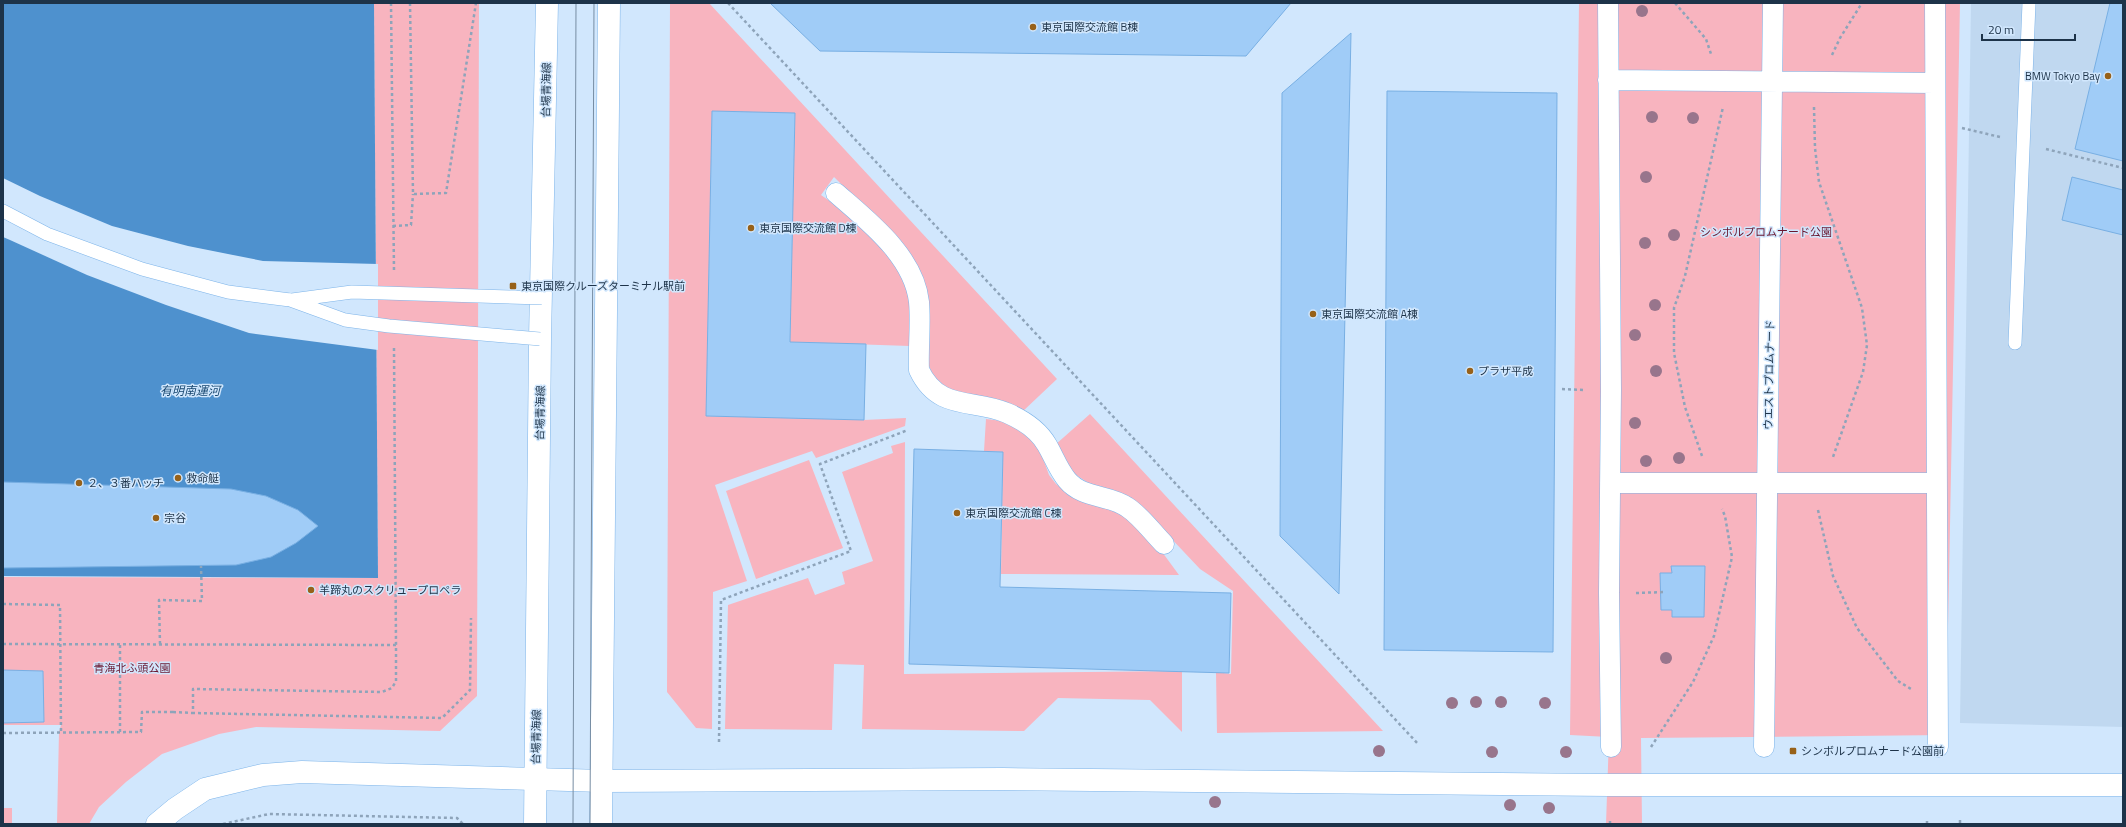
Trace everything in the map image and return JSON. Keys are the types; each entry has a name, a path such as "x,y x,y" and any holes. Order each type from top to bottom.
{"street":[{"name":"台場青海線","path":"536,824 535,779 540,339 547,3"},
{"path":"602,824 603,781 601,717 610,3"},
{"path":"1608,3 1609,593 1611,747"},
{"name":"ウエストプロムナード","path":"1764,747 1773,3"},
{"path":"1935,3 1938,747"},
{"path":"1608,80 1935,83"},
{"path":"836,193 887,241 902,259 909,272 919,300 919,370 933,390 946,399 1001,411 1027,424 1047,445 1052,457 1067,480 1088,494 1114,500 1127,507 1164,544"},
{"path":"1610,483 1937,483"},
{"path":"157,824 175,809 205,789 263,775 302,772 603,781 1004,779 1610,785 2123,785"}],"lane":[{"path":"2015,342 2028,3"},
{"path":"3,210 48,234 142,269 228,292 290,300 345,320 389,326 540,339"},
{"path":"290,300 352,292 542,298"}],"path":[{"path":"390,3 394,274"},
{"path":"393,226 411,226 413,194 410,3"},
{"path":"413,194 446,194 476,3"},
{"path":"728,3 1419,745"},
{"path":"1651,747 1693,682 1714,636 1732,557 1725,516 1710,484 1683,400 1674,353 1674,308 1685,276 1725,96 1721,80 1706,40 1675,3"},
{"path":"1862,3 1840,38 1820,82 1814,107 1815,148 1820,182 1862,308 1867,345 1863,372 1833,457 1818,483 1818,505 1833,576 1857,628 1898,681 1938,704"},
{"path":"173,712 193,713 193,689 382,692 392,688 396,680 394,345"},
{"path":"719,742 721,600 851,551 820,464 908,430"},
{"path":"160,644 159,600 202,601 201,566"},
{"path":"3,604 60,605 61,732"},
{"path":"3,732 141,732 142,712 442,718 470,690 471,618"},
{"path":"3,644 396,645"},
{"path":"120,644 120,732"},
{"path":"223,824 269,814 457,818 463,824"},
{"path":"1610,819 1610,824"}],"shaded area":[{"path":"1971,3 2123,3 2123,727 1960,723"}],"green space":[{"name":"青海北ふ頭公園","path":"374,3 479,3 477,696 440,731 256,727 219,734 162,754 126,782 99,807 89,824 57,824 59,732 61,725 3,725 3,577 378,578"},
{"path":"670,3 709,3 1057,379 1021,413 954,396 934,378 929,366 930,318 926,297 895,237 834,177 821,195 863,228 877,242 900,271 907,287 913,308 910,346 790,342 795,114 712,111 706,416 864,420 906,418 905,426 816,458 812,451 715,485 747,581 713,592 712,729 696,728 667,692"},
{"name":"シンボルプロムナード公園","path":"1579,3 1960,3 1946,735 1641,738 1642,824 1606,824 1609,737 1570,735"},
{"path":"1090,414 1383,731 1217,733 1216,672 1231,674 1233,591 1200,569 1167,534 1073,473 1055,445"},
{"path":"986,419 1010,422 1020,428 1040,450 1049,475 1056,484 1065,491 1117,508 1154,541 1179,575 1001,574 1003,452 984,451"},
{"path":"905,442 904,674 1182,671 1182,732 1150,700 1058,698 1024,731 862,729 864,665 834,664 832,730 725,729 728,605 808,578 815,595 845,584 842,572 873,561 842,472 893,453 891,446"},
{"path":"809,460 843,548 756,579 726,491"},
{"path":"3,808 12,808 12,824 3,824"}],"water":[{"name":"有明南運河","path":"3,3 374,3 378,578 3,576"}],"pier":[{"path":"3,178 40,196 112,226 188,246 263,261 378,264 378,350 249,333 166,305 87,275 3,237"}],"building":[{"name":"東京国際交流館 B棟","path":"770,3 1291,3 1246,56 820,51"},
{"name":"BMW Tokyo Bay","path":"2110,3 2123,3 2123,161 2075,149"},
{"name":"東京国際交流館 A棟","path":"1351,33 1339,594 1280,536 1282,93"},
{"name":"プラザ平成","path":"1387,91 1557,93 1553,652 1384,650"},
{"name":"東京国際交流館 D棟","path":"712,111 795,113 790,342 866,344 864,420 706,416"},
{"path":"2072,177 2123,190 2123,235 2062,220"},
{"name":"東京国際交流館 C棟","path":"914,449 1003,452 1000,587 1231,593 1229,673 909,664"},
{"name":"宗谷","path":"3,482 231,489 266,496 298,510 318,526 296,543 271,557 236,565 3,568"},
{"path":"1671,566 1705,566 1704,617 1672,617 1672,610 1661,610 1660,573 1672,573"},
{"path":"3,670 43,671 44,722 3,723"}],"tram line":[{"path":"573,824 576,3"},
{"path":"590,824 594,3"}],"place":[{"name":"東京国際交流館 B棟","path":"1033,27"},
{"name":"BMW Tokyo Bay","path":"2108,76"},
{"name":"東京国際交流館 D棟","path":"751,228"},
{"name":"東京国際クルーズターミナル駅前","path":"513,286"},
{"name":"東京国際交流館 A棟","path":"1313,314"},
{"name":"プラザ平成","path":"1470,371"},
{"name":"救命艇","path":"178,478"},
{"name":"２、３番ハッチ","path":"79,483"},
{"name":"東京国際交流館 C棟","path":"957,513"},
{"name":"宗谷","path":"156,518"},
{"name":"羊蹄丸のスクリュープロペラ","path":"311,590"},
{"name":"シンボルプロムナード公園前","path":"1793,751"}]}
